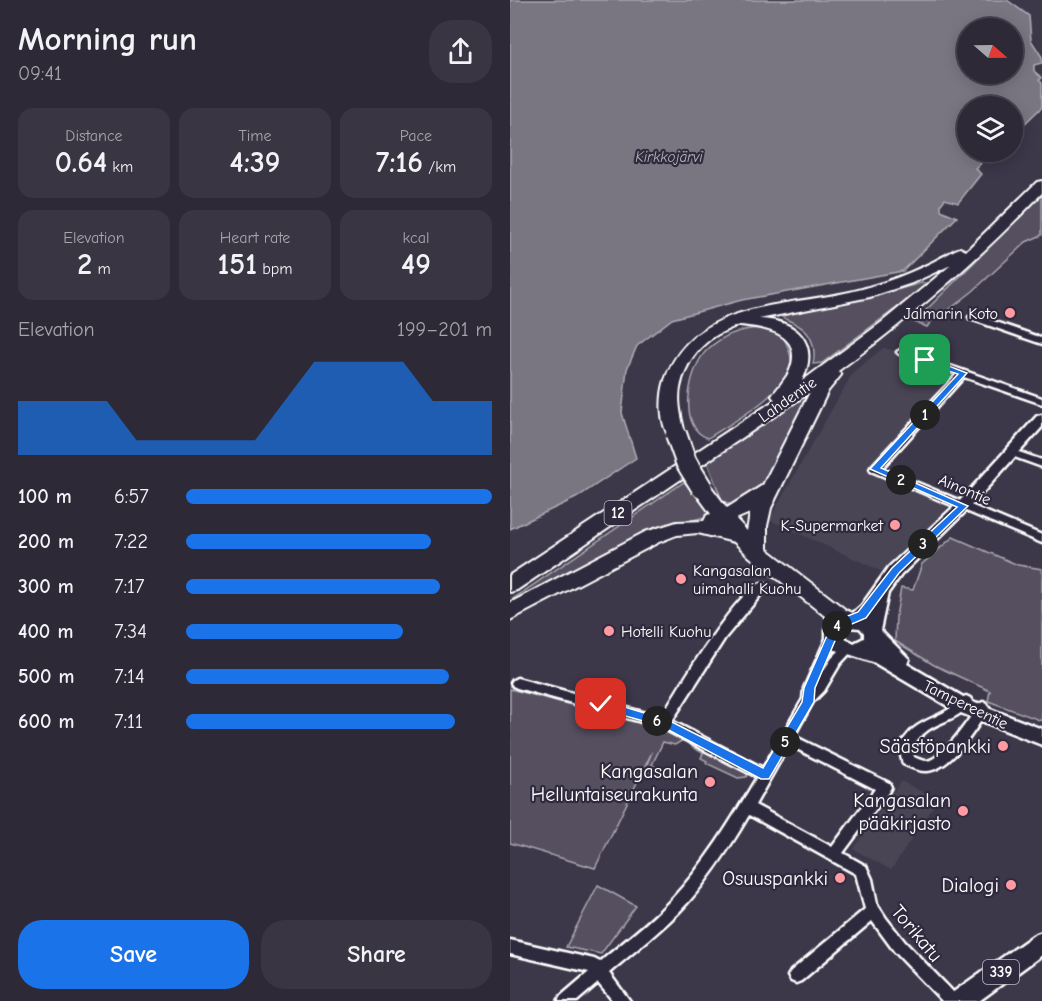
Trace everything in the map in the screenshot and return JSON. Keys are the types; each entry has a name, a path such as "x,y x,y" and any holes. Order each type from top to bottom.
{"highway":[{"name":"Lahdentie","path":"510,585 726,441 884,329 938,286 1042,185"},
{"path":"842,627 826,617 800,586 750,545 724,517 702,488 686,462 676,434 671,390 676,371 689,349 723,324 748,315 852,296 918,276 962,252 1024,204"},
{"path":"707,335 742,323 769,323 791,331 799,340 801,348 802,363 795,382 726,441"},
{"path":"750,545 772,484 826,381 884,329"},
{"path":"510,612 652,537 675,528 698,525 724,517 750,505 772,484"},
{"path":"698,525 720,529 750,545"}],"main road":[{"path":"866,623 864,641 838,644 842,627 866,623"},
{"name":"Tampereentie","path":"864,641 880,657 973,706 1042,737"},
{"name":"Tampereentie","path":"973,706 1042,729"},
{"name":"339","path":"960,1001 1042,942"}],"street":[{"path":"973,317 1042,341"},
{"path":"902,352 1042,401"},
{"name":"Ainontie","path":"963,373 875,469 1042,539"},
{"path":"566,1001 673,908 698,880 747,807 787,738 809,699 810,688 842,627 862,615 895,571 963,506 1042,419"},
{"path":"1013,453 1042,464"},
{"path":"664,723 737,610 761,587"},
{"path":"809,699 816,695 839,655 864,641 882,591"},
{"path":"517,683 664,723 765,775"},
{"path":"973,706 942,762 928,767 913,764 908,760 905,748 909,741 925,727 973,706"},
{"path":"787,738 884,787 835,854"},
{"name":"Torikatu","path":"747,807 861,870 866,877 869,903 873,911 902,951 952,1001"},
{"path":"796,976 873,911"},
{"path":"510,947 594,966 622,1001"}],"shaded area":[{"path":"1042,195 1042,235 1026,242 973,291 950,309 935,316 927,327 914,322"},
{"path":"921,283 930,283 822,363 813,364 814,348 808,333 782,317 787,313 865,299"},
{"path":"759,328 782,335 791,358 788,372 771,395 708,438 698,432 692,423 689,411 691,383 695,369 708,349 719,340 738,332"},
{"path":"883,348 902,352 963,373 875,469 920,488 950,505 894,566 883,572 769,520 853,372"},
{"path":"813,391 757,495 732,506 722,500 707,462"},
{"path":"684,482 712,515 667,527 510,608 510,601"},
{"path":"953,537 1018,565 1042,569 1042,721 988,701 990,691 934,665 895,641 896,616 901,588 913,590 922,564"},
{"path":"510,689 668,730 683,740 675,745 663,742 652,765 660,769 656,774 644,771 652,752 595,868 510,843"},
{"path":"694,744 748,773 746,777 738,778 706,763 707,761 701,758 703,753 692,747"},
{"path":"901,781 938,800 891,870 853,849"},
{"path":"598,885 636,906 601,954 566,947"}],"water":[{"name":"Kirkkojärvi","path":"510,0 1007,0 1029,16 1031,40 1042,57 1042,63 1034,65 1034,71 1042,78 1039,80 1042,83 1042,107 1023,125 1023,96 957,96 957,162 980,162 975,168 981,174 958,203 945,199 941,204 941,210 957,217 903,271 742,300 672,319 637,346 627,369 622,413 636,458 576,498 510,529"}],"place":[{"name":"Jalmarin Koto","path":"1010,313"},
{"name":"K-Supermarket","path":"895,525"},
{"name":"Kangasalan uimahalli Kuohu","path":"681,579"},
{"name":"Hotelli Kuohu","path":"609,631"},
{"name":"Säästöpankki","path":"1003,746"},
{"name":"Kangasalan Helluntaiseurakunta","path":"710,782"},
{"name":"Kangasalan pääkirjasto","path":"963,811"},
{"name":"Osuuspankki","path":"840,878"},
{"name":"Dialogi","path":"1011,885"}],"route":[{"path":"601,704 664,723 765,775 808,702 808,692 835,627 843,621 853,620 862,615 895,571 963,506 875,469 963,373 925,360"}]}
